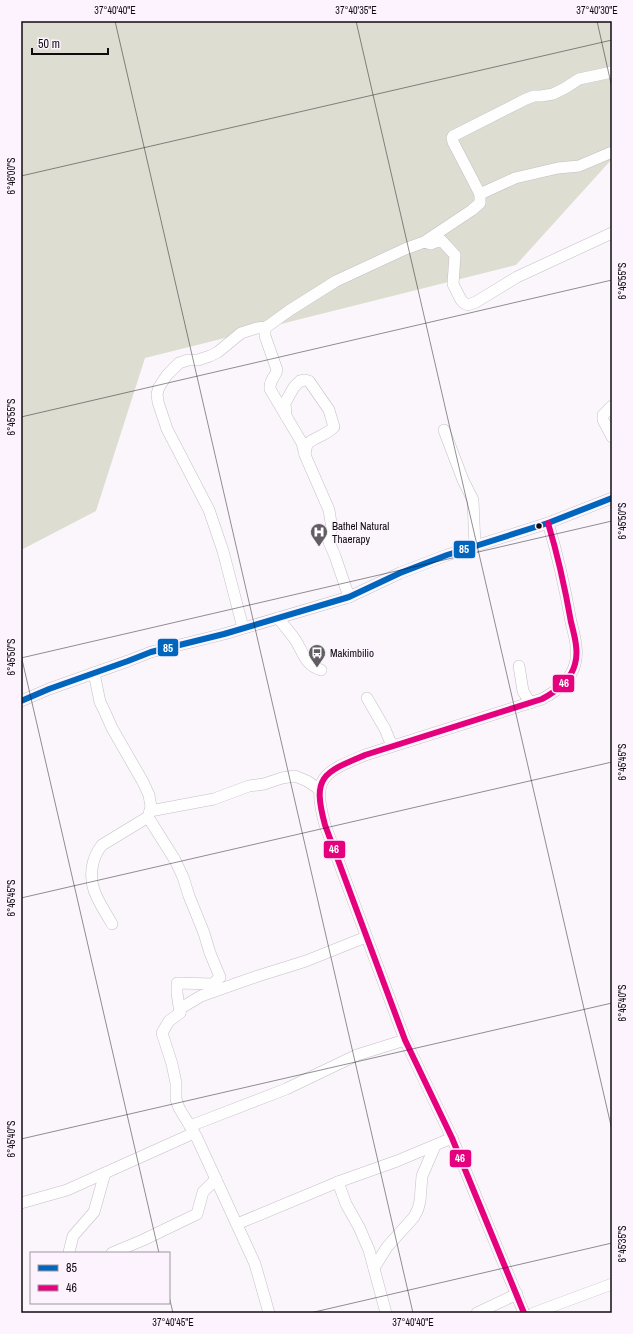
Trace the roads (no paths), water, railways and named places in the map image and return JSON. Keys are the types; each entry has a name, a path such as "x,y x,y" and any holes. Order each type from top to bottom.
{"street":[{"path":"243,628 224,551 209,510 167,429 158,402 157,394 159,387 167,375 179,363 206,358 215,354 240,333 256,328 266,327 316,293 336,282 405,249 426,242 478,205 481,201 480,194 453,142 453,136 526,99 534,96 553,94 579,79 612,72"},
{"path":"480,194 514,178 558,168 579,166 612,152"},
{"path":"426,242 431,244 442,240 455,255 453,284 461,300 468,305 476,302 517,277 612,233"},
{"path":"266,327 264,330 265,336 277,370 277,373 273,377 270,384 270,389 302,443 305,455 329,510 332,529 328,536 329,542 349,597"},
{"path":"286,416 285,403 294,388 300,381 309,381 329,410 334,427 323,436 307,444 305,455"},
{"path":"612,406 603,415 603,420 612,437"},
{"path":"444,430 463,480 473,500 475,546"},
{"path":"21,701 49,689 150,652 224,634 349,597 400,573 447,555 548,523 612,498"},
{"path":"524,1313 452,1138 405,1040 325,826 319,789 325,776 336,768 364,755 542,699 552,694 563,684 570,675 576,660 573,632 565,592 557,554 548,523"},
{"path":"278,618 296,641 306,660 314,668 320,670"},
{"path":"518,666 523,691 530,703"},
{"path":"94,673 100,702 149,795 151,804 149,814 183,877 220,978 213,984 177,983 180,1013"},
{"path":"367,698 385,729 392,746"},
{"path":"112,924 94,890 92,879 93,862 97,851 102,845 149,814 214,799 249,786 264,784 282,778 295,776 319,789"},
{"path":"269,1313 255,1264 216,1179 176,1099 176,1083 172,1064 162,1033 169,1021 180,1013 181,1008 201,996 306,961 366,937"},
{"path":"21,1203 68,1190 192,1129 357,1055 405,1040"},
{"path":"236,1224 266,1213 338,1182 397,1162 452,1138"},
{"path":"374,1268 387,1247 414,1217 418,1209 422,1176 435,1146"},
{"path":"69,1252 73,1236 94,1212 105,1173"},
{"path":"114,1252 197,1214 203,1192 216,1179"},
{"path":"338,1182 351,1213 362,1233 374,1268 386,1313"},
{"path":"534,1313 612,1284"},
{"path":"477,1313 517,1294"}],"place":[{"name":"Bathel Natural Thaerapy","path":"319,547"},
{"name":"Makimbilio","path":"317,668"}]}
